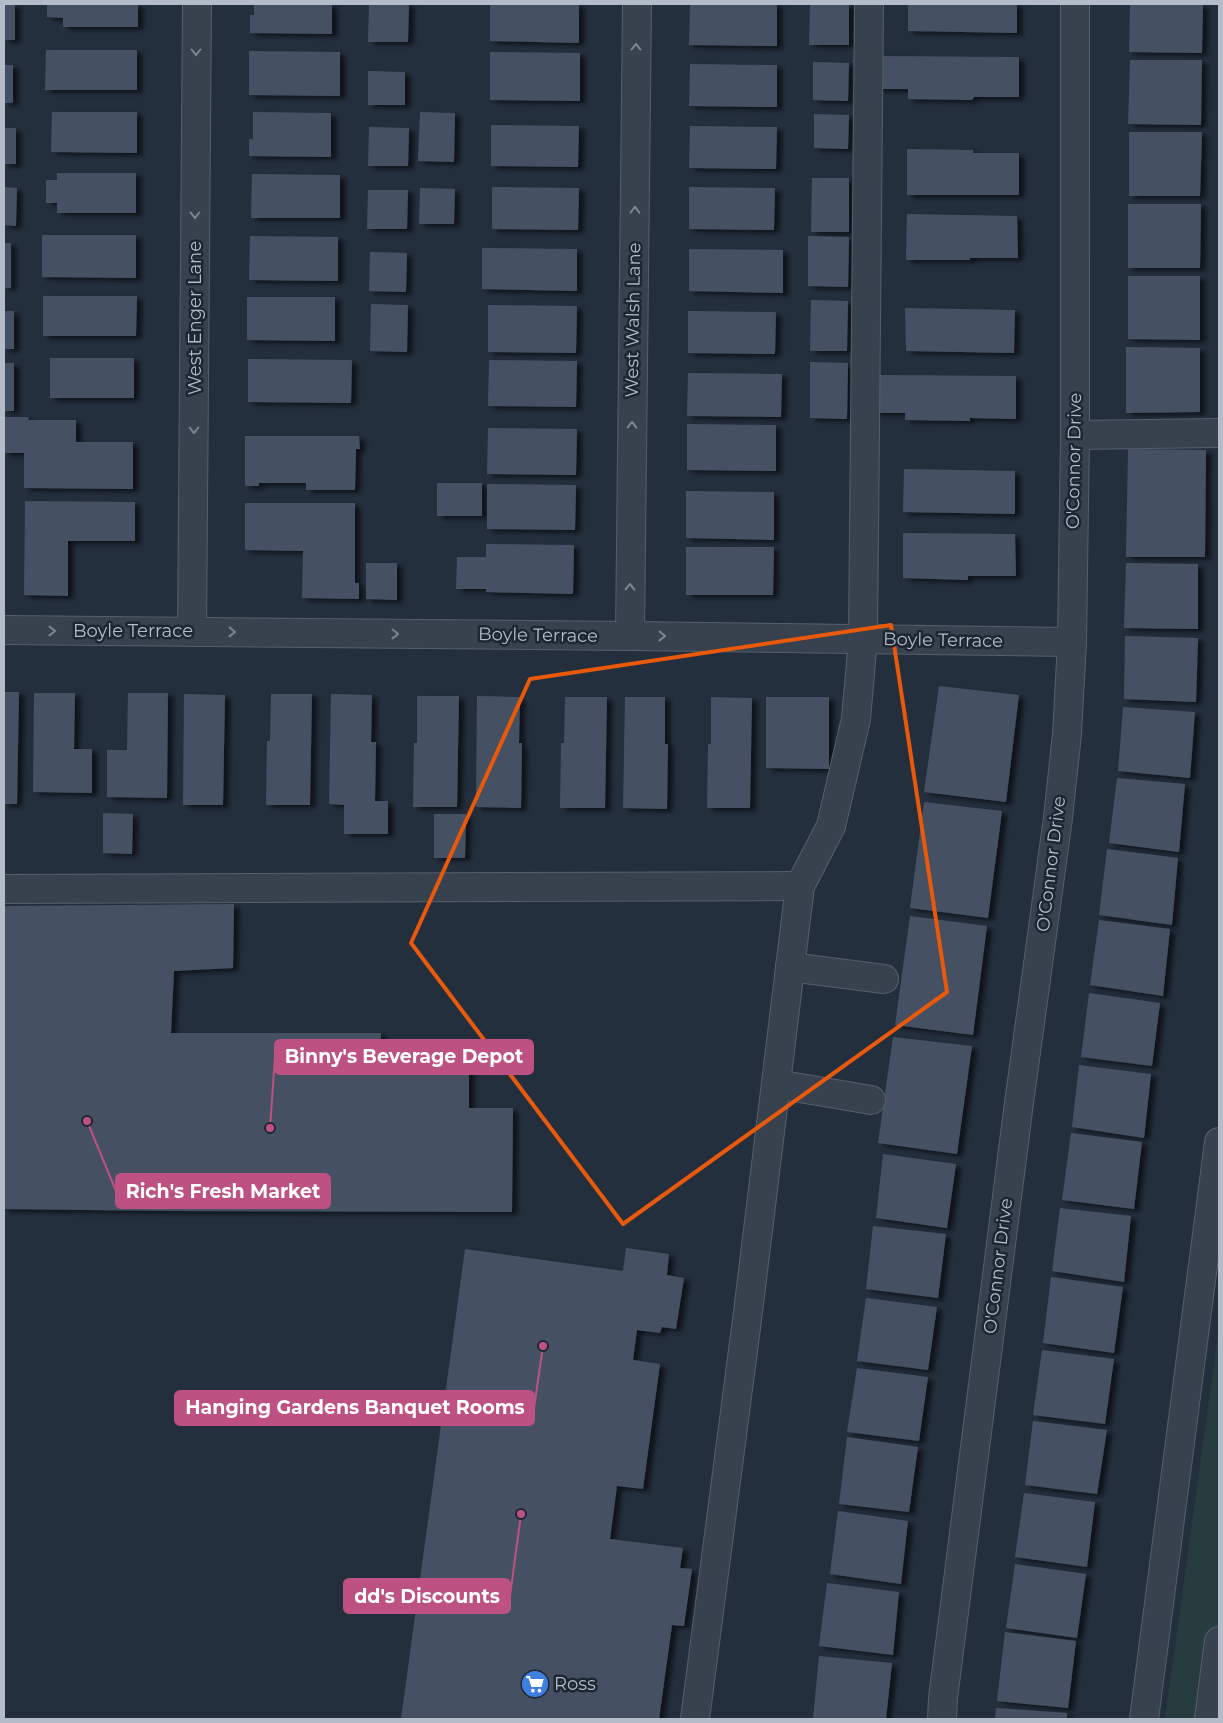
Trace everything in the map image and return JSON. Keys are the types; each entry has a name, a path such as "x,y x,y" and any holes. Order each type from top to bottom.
{"street":[{"name":"West Enger Lane","path":"192,632 197,4"},
{"name":"West Walsh Lane","path":"630,636 637,4"},
{"path":"695,1719 800,886 831,826 856,719 863,639 869,4"},
{"name":"O'Connor Drive","path":"942,1719 944,1688 1019,1103 1058,818 1067,734 1072,642 1075,435 1075,4"},
{"path":"1075,435 1219,433"},
{"name":"Boyle Terrace","path":"4,630 1072,642"},
{"path":"4,889 800,886"},
{"path":"790,967 884,979"},
{"path":"776,1084 871,1100"},
{"path":"1144,1719 1219,1142"},
{"path":"1209,1719 1219,1641"}],"highlighted area":[{"path":"891,625 947,992 623,1224 411,943 530,679"}],"green space":[{"path":"1219,1327 1219,1719 1165,1719"}],"building":[{"path":"4,4 15,4 15,40 4,40"},
{"path":"47,4 138,4 138,27 63,27 63,18 47,17"},
{"path":"254,4 332,4 332,34 250,33 250,15 254,15"},
{"path":"369,4 409,4 408,42 368,42"},
{"path":"490,4 579,4 579,43 490,41"},
{"path":"690,4 777,4 777,46 689,45"},
{"path":"810,4 849,4 849,45 809,45"},
{"path":"908,4 1017,4 1017,33 908,31"},
{"path":"1130,4 1203,4 1202,53 1129,52"},
{"path":"46,50 137,50 137,90 45,90"},
{"path":"249,51 340,52 340,96 249,95"},
{"path":"490,52 580,53 580,101 490,100"},
{"path":"876,56 1019,57 1019,97 974,97 972,100 908,99 908,89 876,89"},
{"path":"1130,60 1202,60 1201,125 1128,124"},
{"path":"813,62 849,63 848,101 813,100"},
{"path":"690,64 777,65 777,107 689,106"},
{"path":"4,65 13,65 13,103 4,103"},
{"path":"368,71 405,72 405,105 368,105"},
{"path":"52,112 137,112 137,153 51,152"},
{"path":"253,112 331,113 331,157 249,156 249,139 253,139"},
{"path":"420,112 455,113 454,162 418,161"},
{"path":"814,114 849,115 848,149 814,148"},
{"path":"491,125 579,126 578,167 491,166"},
{"path":"690,126 777,127 776,169 689,168"},
{"path":"369,127 409,128 408,166 368,166"},
{"path":"4,128 16,128 16,164 4,164"},
{"path":"1129,132 1202,132 1200,196 1129,196"},
{"path":"907,149 973,150 973,153 1019,153 1019,195 907,195"},
{"path":"57,173 136,173 136,213 57,213 57,203 46,203 46,180 57,180"},
{"path":"252,174 340,175 340,218 251,218"},
{"path":"812,178 849,178 849,232 811,232"},
{"path":"4,187 17,188 16,226 4,225"},
{"path":"492,187 579,188 578,230 492,229"},
{"path":"689,187 775,188 774,230 689,229"},
{"path":"420,188 455,189 454,224 419,224"},
{"path":"368,190 408,190 407,229 367,229"},
{"path":"1128,204 1201,204 1200,268 1128,268"},
{"path":"907,214 1017,216 1018,258 906,260"},
{"path":"42,235 136,235 136,278 42,277"},
{"path":"250,236 338,237 338,281 249,280"},
{"path":"808,236 849,237 848,287 808,286"},
{"path":"4,243 11,243 11,288 4,288"},
{"path":"482,248 577,249 577,291 482,289"},
{"path":"689,249 783,250 783,293 689,291"},
{"path":"370,252 407,253 406,292 369,291"},
{"path":"1128,276 1200,276 1200,340 1128,339"},
{"path":"43,296 137,296 136,336 43,336"},
{"path":"247,297 335,297 335,341 247,340"},
{"path":"811,300 848,301 847,351 810,351"},
{"path":"371,304 408,305 407,352 370,351"},
{"path":"488,305 577,306 576,353 488,352"},
{"path":"905,308 1015,310 1014,353 906,351"},
{"path":"4,311 14,311 14,349 4,349"},
{"path":"688,311 776,312 775,354 688,353"},
{"path":"1126,347 1200,348 1200,412 1126,413"},
{"path":"50,358 134,358 134,398 50,398"},
{"path":"248,359 352,360 351,403 248,402"},
{"path":"489,360 577,361 576,407 488,406"},
{"path":"810,362 848,363 847,419 810,418"},
{"path":"4,363 14,363 14,411 4,411"},
{"path":"688,373 782,374 781,417 687,416"},
{"path":"873,375 1016,376 1016,419 970,418 970,421 905,420 905,413 872,413"},
{"path":"4,417 29,417 28,420 76,420 76,442 133,442 133,489 24,488 24,453 4,453"},
{"path":"687,424 776,425 776,471 687,470"},
{"path":"488,428 577,429 576,475 487,474"},
{"path":"245,436 359,436 360,449 356,449 355,490 306,490 306,483 259,483 259,486 245,486"},
{"path":"1128,449 1206,450 1205,557 1126,557"},
{"path":"904,469 1015,471 1015,514 903,512"},
{"path":"437,483 482,483 482,516 437,516"},
{"path":"487,484 576,485 575,530 487,529"},
{"path":"686,491 774,492 774,540 686,538"},
{"path":"25,501 135,502 135,541 68,541 68,596 24,595"},
{"path":"245,503 355,503 355,583 359,583 359,599 302,598 303,551 245,550"},
{"path":"903,533 1015,534 1016,576 968,576 968,580 903,578"},
{"path":"486,544 574,545 573,594 486,592 486,589 456,589 457,557 486,557"},
{"path":"686,547 774,547 773,595 686,595"},
{"path":"366,563 397,563 397,600 366,599"},
{"path":"1126,563 1198,564 1198,629 1124,628"},
{"path":"1125,636 1198,638 1196,702 1124,699"},
{"path":"939,686 1019,695 1006,802 924,792"},
{"path":"4,692 19,692 17,804 4,804"},
{"path":"34,693 75,693 74,749 92,749 92,793 33,792"},
{"path":"128,693 168,693 167,798 107,797 107,750 127,750"},
{"path":"184,694 225,695 223,805 183,805"},
{"path":"271,694 312,694 310,805 266,805 267,741 270,741"},
{"path":"331,694 372,695 371,742 376,742 375,801 388,801 388,834 344,834 344,805 329,804"},
{"path":"417,696 459,696 457,807 413,807 414,743 417,743"},
{"path":"477,696 520,697 519,743 522,743 521,808 476,807"},
{"path":"565,697 607,697 605,808 560,808 561,743 564,743"},
{"path":"625,697 665,697 665,744 668,744 667,809 623,808"},
{"path":"711,697 752,698 750,808 707,808 708,744 711,744"},
{"path":"766,697 829,697 829,769 766,768"},
{"path":"1123,707 1195,712 1190,778 1118,771"},
{"path":"1117,778 1185,784 1179,852 1109,843"},
{"path":"924,802 1002,811 988,918 910,908"},
{"path":"103,813 133,814 132,854 103,853"},
{"path":"434,814 466,814 465,858 434,858"},
{"path":"1107,849 1178,858 1172,925 1099,915"},
{"path":"234,904 233,968 174,971 171,1033 381,1033 381,1061 469,1061 469,1108 513,1108 512,1212 4,1209 4,906"},
{"path":"910,916 987,926 973,1035 895,1025"},
{"path":"1099,920 1170,929 1163,996 1090,985"},
{"path":"1089,993 1160,1003 1152,1066 1081,1057"},
{"path":"893,1037 972,1046 957,1154 878,1143"},
{"path":"1079,1065 1151,1074 1144,1138 1072,1127"},
{"path":"1071,1133 1142,1142 1134,1209 1062,1200"},
{"path":"883,1154 956,1164 947,1228 876,1218"},
{"path":"1060,1208 1131,1216 1124,1282 1052,1271"},
{"path":"873,1226 946,1234 938,1298 866,1289"},
{"path":"626,1248 669,1254 667,1275 684,1278 676,1329 662,1327 660,1333 637,1330 633,1360 660,1364 643,1489 617,1486 610,1539 683,1548 680,1568 692,1569 684,1626 672,1625 659,1719 401,1719 465,1249 623,1271"},
{"path":"1051,1277 1123,1287 1114,1353 1043,1343"},
{"path":"866,1298 937,1307 928,1370 857,1361"},
{"path":"1042,1350 1114,1359 1105,1424 1033,1415"},
{"path":"857,1368 928,1377 919,1441 847,1432"},
{"path":"1033,1421 1107,1430 1097,1494 1025,1485"},
{"path":"847,1437 918,1447 909,1512 839,1504"},
{"path":"1024,1493 1095,1502 1087,1567 1015,1557"},
{"path":"838,1511 908,1521 901,1584 830,1574"},
{"path":"1015,1564 1086,1574 1077,1638 1006,1628"},
{"path":"827,1583 899,1592 893,1655 819,1646"},
{"path":"1005,1632 1076,1641 1068,1708 997,1701"},
{"path":"819,1656 892,1663 886,1719 813,1719"},
{"path":"996,1708 1067,1713 1067,1719 995,1719"}],"place":[{"name":"Rich's Fresh Market","path":"87,1121"},
{"name":"Binny's Beverage Depot","path":"270,1128"},
{"name":"Hanging Gardens Banquet Rooms","path":"543,1346"},
{"name":"dd's Discounts","path":"521,1514"},
{"name":"Ross","path":"535,1684"}]}
